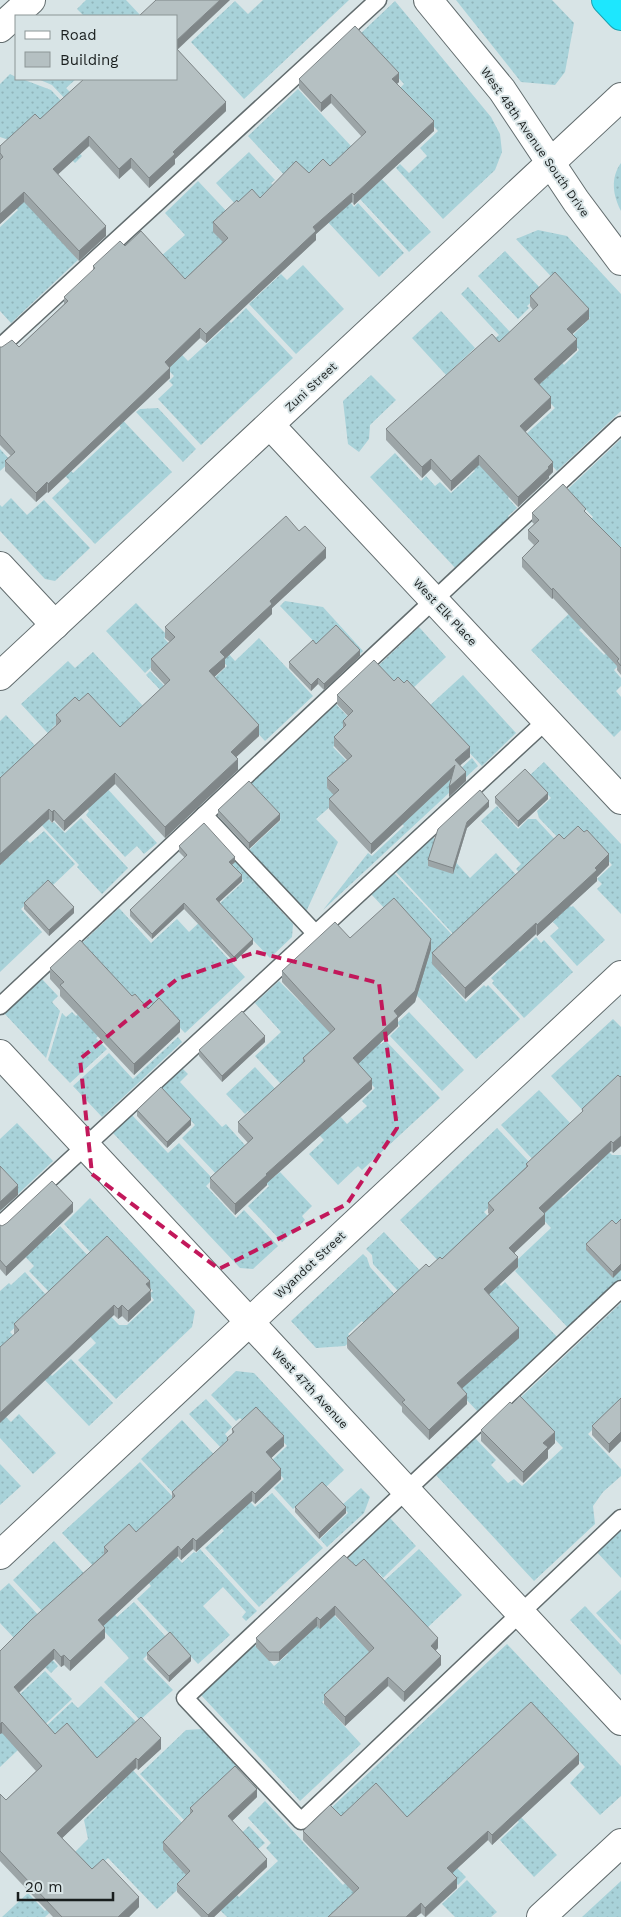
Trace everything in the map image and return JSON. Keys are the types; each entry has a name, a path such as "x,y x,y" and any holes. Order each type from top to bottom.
{"highway":[{"path":"606,0 621,16"}],"street":[{"path":"0,28 31,0"},
{"name":"West 48th Avenue South Drive","path":"428,0 502,90 592,224 621,261"},
{"name":"Zuni Street","path":"0,676 621,97"},
{"name":"West Elk Place","path":"270,425 621,800"},
{"path":"0,566 55,625"},
{"name":"Wyandot Street","path":"0,1555 621,975"},
{"name":"West 47th Avenue","path":"0,1054 621,1721"},
{"path":"541,1917 621,1843"}],"lane":[{"path":"0,347 378,0"},
{"path":"0,1006 621,425"},
{"path":"0,1225 547,720"},
{"path":"204,814 316,934"},
{"path":"621,1289 186,1698 301,1822 621,1518"}],"highlighted area":[{"path":"256,952 379,983 397,1128 347,1204 219,1269 92,1174 80,1059 177,979"}],"shaded area":[{"path":"86,0 126,0 140,15 83,15 77,9"},
{"path":"263,0 349,0 244,99 191,42 235,1 248,14"},
{"path":"456,0 552,0 574,23 565,72 555,85 521,82"},
{"path":"395,1 491,117 500,134 502,152 495,170 443,219 396,168 400,164 409,173 427,156 420,148 438,131 399,89 404,84 359,35"},
{"path":"10,74 15,76 15,80 25,80 51,90 66,106 53,125 82,156 75,163 34,120 12,141 0,137 0,84"},
{"path":"40,80 75,80 66,88 72,94 69,103 52,85"},
{"path":"298,89 431,232 409,252 360,199 379,182 352,153 350,202 354,207 358,203 404,253 379,277 248,136"},
{"path":"249,152 275,180 271,183 280,193 251,221 216,183"},
{"path":"621,163 621,211 616,199 614,181"},
{"path":"0,167 78,260 11,323 0,311 0,227 18,210 0,190"},
{"path":"198,181 230,215 237,228 190,290 160,257 185,235 165,213"},
{"path":"538,230 567,236 621,294 621,411 557,471 524,436 555,408 492,341 499,335 461,294 468,287 538,362 556,356 564,365 579,350 569,339 590,318 516,239"},
{"path":"505,251 543,291 527,306 529,308 518,319 478,276"},
{"path":"303,265 344,309 296,354 249,304 281,274 287,280"},
{"path":"198,287 231,323 246,308 293,358 201,445 158,399 173,385 169,381 174,376 150,351 165,337 188,361 225,327 192,292"},
{"path":"441,311 475,348 446,375 412,338"},
{"path":"371,375 396,400 370,425 369,439 359,452 348,444 343,401"},
{"path":"158,408 196,449 183,462 136,412 140,409"},
{"path":"114,411 172,472 95,544 52,498 70,481 34,443 40,438 73,473 121,428 110,415"},
{"path":"621,439 621,552 589,521 593,517 567,490"},
{"path":"0,449 11,461 0,471"},
{"path":"395,453 421,481 426,476 435,486 440,482 451,493 475,471 463,458 468,454 519,487 508,498 517,508 508,516 512,520 458,571 370,477"},
{"path":"11,498 27,515 44,500 90,548 55,581 45,579 0,531 0,505 2,507"},
{"path":"285,601 323,607 363,651 342,671 280,606"},
{"path":"136,603 167,635 164,638 173,648 145,673 106,631"},
{"path":"576,607 589,621 579,630 604,655 621,640 621,663 614,670 621,678 621,686 616,691 621,697 621,730 614,737 531,650"},
{"path":"419,627 446,657 411,690 394,687 376,668"},
{"path":"259,638 313,696 265,741 234,708 204,736 146,675 150,671 180,702 204,688 227,666 212,649 219,643 235,661"},
{"path":"93,652 143,706 150,747 75,707 52,728 157,843 144,854 137,846 125,857 86,815 89,811 74,795 90,779 21,704 68,661 75,668"},
{"path":"463,675 516,733 482,766 427,708"},
{"path":"335,703 352,721 346,734 333,747 363,778 316,819 338,842 306,912 248,851 281,820 248,785"},
{"path":"6,715 47,758 11,779 52,823 54,822 65,833 81,818 128,868 102,894 77,867 79,865 3,784 0,786 0,721"},
{"path":"472,758 478,766 323,910 368,853 372,856 404,826 378,798 429,798"},
{"path":"544,762 621,844 621,914 597,889 602,884 597,879 612,865 588,838 565,845 539,818 537,811 551,798 530,775"},
{"path":"497,806 518,829 528,819 536,819 560,845 535,868 605,940 577,966 550,936 559,928 553,922 559,915 516,869 521,864 481,821"},
{"path":"44,831 75,864 52,886 48,883 21,909 42,932 0,972 0,865 27,840 30,843"},
{"path":"212,836 293,924 292,937 270,958 233,919 211,940 245,977 185,1033 159,1006 149,1015 80,945 119,908 151,943 177,919 189,932 244,881 207,841"},
{"path":"433,837 470,878 496,853 520,879 484,913 520,952 536,937 541,943 544,940 573,972 524,1018 492,983 494,981 491,978 506,964 480,937 467,949 396,872"},
{"path":"394,873 455,938 447,969 441,975 466,1002 484,985 486,987 488,985 520,1019 476,1059 385,961 386,910 371,894"},
{"path":"41,978 58,996 52,1002 60,1011 46,1058 4,1013"},
{"path":"279,981 303,1005 319,990 358,1004 292,1096 255,1056 281,1032 255,1003"},
{"path":"131,1006 96,1038 107,1049 70,1083 48,1060 62,1013 66,1017 72,1012 76,1016 79,1013"},
{"path":"409,1012 464,1070 442,1091 390,1036 400,1026 397,1023"},
{"path":"613,1019 621,1027 621,1087 586,1114 551,1076"},
{"path":"178,1037 182,1042 102,1117 73,1086 109,1053 133,1079"},
{"path":"377,1040 381,1044 386,1041 440,1098 362,1170 358,1166 338,1185 309,1154 324,1140 288,1103 339,1115 347,1124 367,1106 362,1101 375,1088 340,1052"},
{"path":"181,1067 188,1074 180,1082 222,1127 226,1124 274,1177 280,1172 312,1206 302,1216 305,1220 282,1242 248,1206 269,1186 242,1156 219,1177 182,1138 195,1125 159,1087"},
{"path":"255,1067 279,1093 254,1117 248,1111 245,1114 226,1094"},
{"path":"539,1090 588,1142 535,1162 501,1125"},
{"path":"131,1114 168,1153 179,1143 213,1179 206,1186 236,1218 244,1210 278,1246 253,1269 240,1268 112,1132"},
{"path":"17,1123 53,1161 0,1211 0,1139"},
{"path":"497,1128 531,1164 513,1186 484,1212 491,1219 463,1246 501,1286 505,1282 559,1339 480,1414 441,1373 472,1297 400,1220"},
{"path":"595,1138 612,1155 621,1155 621,1282 570,1330 515,1271 519,1267 514,1263 551,1228 539,1215 560,1196 563,1198 598,1165 583,1149"},
{"path":"90,1198 195,1311 192,1327 116,1399 78,1360 96,1343 54,1298 75,1279 119,1325 127,1325 154,1300 149,1294 153,1291 108,1242 93,1255 64,1224"},
{"path":"26,1211 50,1236 60,1226 91,1259 53,1296 29,1271 34,1266 3,1233"},
{"path":"384,1232 423,1274 398,1291 373,1264 372,1255 366,1249"},
{"path":"363,1254 367,1258 370,1267 395,1295 367,1326 362,1321 348,1334 353,1339 345,1346 316,1348 291,1321"},
{"path":"25,1272 48,1297 10,1332 52,1376 71,1359 113,1403 89,1426 40,1375 33,1381 0,1346 0,1291 9,1283 11,1285"},
{"path":"621,1303 621,1402 588,1434 621,1469 621,1476 603,1492 593,1506 595,1524 534,1581 436,1475 475,1438 496,1460 491,1465 508,1483 514,1479 522,1486 563,1448 518,1400"},
{"path":"236,1371 254,1373 344,1470 326,1487 322,1483 293,1509 274,1488 284,1479 269,1463 287,1446 257,1413 245,1423 240,1418 236,1421 211,1395"},
{"path":"206,1399 232,1427 225,1434 232,1442 223,1450 189,1414"},
{"path":"19,1414 56,1453 33,1474 0,1438 0,1419 4,1415 11,1422"},
{"path":"182,1420 220,1461 216,1465 255,1507 272,1493 323,1548 259,1607 205,1548 224,1531 213,1519 176,1496 141,1459"},
{"path":"140,1462 173,1497 168,1502 172,1506 157,1536 182,1563 200,1549 257,1611 246,1621 242,1617 246,1612 223,1587 203,1606 230,1635 198,1664 137,1599 151,1586 145,1578 95,1568 62,1533"},
{"path":"0,1464 21,1486 0,1505"},
{"path":"361,1488 370,1497 364,1513 327,1547 320,1539 348,1513 342,1505"},
{"path":"390,1518 416,1546 383,1578 379,1573 375,1576 357,1570 347,1559"},
{"path":"621,1524 621,1578 594,1549"},
{"path":"54,1541 93,1583 89,1587 117,1617 134,1602 166,1637 143,1659 173,1690 140,1720 104,1682 129,1658 68,1592 45,1614 13,1580"},
{"path":"419,1549 462,1595 427,1628 354,1672 322,1702 361,1744 300,1801 201,1695 255,1645 274,1666 288,1654 268,1632 312,1592 355,1637 367,1626 384,1581"},
{"path":"9,1583 41,1618 27,1632 58,1666 51,1673 45,1667 43,1669 0,1623 0,1591"},
{"path":"621,1590 621,1640 596,1613"},
{"path":"585,1606 621,1645 621,1675 570,1620"},
{"path":"507,1644 621,1766 621,1796 600,1815 570,1783 585,1767 531,1710 456,1867 466,1877 458,1885 426,1850 397,1877 331,1808"},
{"path":"45,1671 72,1699 0,1767 0,1703 5,1708"},
{"path":"101,1686 139,1725 35,1822 55,1740 44,1728 72,1702 78,1708"},
{"path":"202,1729 239,1768 184,1820 140,1774 186,1730"},
{"path":"114,1750 184,1825 208,1861 157,1909 108,1858 45,1917 2,1917 28,1893 45,1911 80,1877 71,1856 88,1839 84,1820 107,1797 105,1795"},
{"path":"265,1801 343,1885 359,1871 400,1917 227,1917 219,1909 236,1894 239,1897 278,1861 266,1848 271,1843 248,1818"},
{"path":"518,1814 557,1855 534,1877 500,1840 519,1822 514,1817"},
{"path":"249,1826 265,1843 256,1851 208,1865"},
{"path":"467,1880 497,1912 491,1917 455,1917 442,1904"},
{"path":"621,1881 621,1917 582,1917"}],"building":[{"path":"156,0 220,0 178,39 178,15 140,15"},
{"path":"355,26 399,73 392,79 434,121 354,195 352,193 313,227 316,231 206,334 200,328 165,362 170,368 48,484 47,482 36,493 5,461 15,452 0,435 0,347 12,340 19,347 68,301 64,297 120,241 125,246 141,231 185,279 228,238 213,222 237,200 238,202 252,189 260,198 296,161 309,173 323,159 330,166 366,132 331,94 321,103 299,79"},
{"path":"178,50 226,102 173,152 175,154 149,178 131,158 119,169 89,136 53,169 106,226 79,251 24,192 0,214 0,160 3,157 0,153 0,146 35,114 40,119 83,80 178,80"},
{"path":"555,272 589,309 567,329 577,339 534,379 551,397 520,426 553,462 549,468 518,497 479,455 451,481 431,459 422,467 386,429 492,334 499,342 538,305 530,296"},
{"path":"563,484 586,509 584,511 621,548 621,666 617,661 619,659 553,588 552,590 522,558 539,541 528,530 539,520 532,513"},
{"path":"286,516 299,531 305,526 326,548 270,601 272,604 220,652 225,657 209,671 259,725 231,752 238,759 165,827 115,773 64,821 54,810 52,812 49,809 0,854 0,778 61,721 56,715 75,697 79,701 88,693 120,727 170,680 151,659 175,637 165,627"},
{"path":"336,625 360,650 324,684 318,678 311,685 289,662 313,640 316,644"},
{"path":"374,660 394,681 398,677 404,683 407,680 470,747 455,760 466,772 449,787 455,765 371,844 329,799 339,790 327,778 352,756 334,737 346,725 343,721 353,711 337,695"},
{"path":"525,769 548,793 518,821 495,797"},
{"path":"249,781 280,814 249,843 218,810"},
{"path":"480,790 489,801 467,822 453,868 428,860 438,829"},
{"path":"204,823 235,857 229,862 242,875 216,899 253,939 234,957 184,903 152,934 130,910 187,855 179,846"},
{"path":"578,826 584,832 587,830 609,854 595,868 597,870 465,988 432,953 559,834 564,839"},
{"path":"48,880 74,907 49,930 24,903"},
{"path":"394,898 431,939 415,991 394,1011 398,1016 353,1058 372,1079 235,1204 210,1178 253,1138 238,1122 305,1061 303,1058 335,1029 282,971 335,922 350,938"},
{"path":"80,940 132,996 135,994 148,1009 159,998 180,1021 134,1064 60,985 64,982 50,968"},
{"path":"242,1011 265,1036 222,1076 199,1050"},
{"path":"618,1075 621,1076 621,1136 613,1143 611,1141 539,1208 545,1214 509,1248 518,1257 484,1289 519,1328 457,1383 467,1394 429,1430 402,1402 405,1400 347,1338 426,1264 429,1267 440,1257 442,1259 494,1210 488,1203 528,1166 526,1164 583,1111 582,1109"},
{"path":"161,1087 191,1119 167,1142 137,1110"},
{"path":"0,1166 18,1185 0,1202"},
{"path":"52,1181 73,1203 6,1267 0,1260 0,1225 2,1226 7,1223"},
{"path":"621,1219 621,1264 613,1272 586,1244 612,1220 616,1224"},
{"path":"107,1236 150,1281 146,1284 151,1290 128,1311 122,1305 118,1309 114,1305 0,1413 0,1347 19,1330 14,1324"},
{"path":"520,1396 555,1432 543,1443 548,1447 523,1472 481,1430 510,1402 512,1404"},
{"path":"621,1398 621,1432 609,1444 592,1426"},
{"path":"256,1407 284,1436 266,1452 281,1469 255,1494 252,1491 196,1541 193,1538 181,1550 178,1546 98,1620 105,1628 70,1661 64,1655 61,1657 54,1649 14,1687 55,1734 67,1723 97,1758 141,1717 161,1738 138,1760 136,1758 57,1833 92,1869 103,1859 139,1897 118,1917 62,1917 0,1851 0,1794 6,1800 42,1766 2,1722 0,1724 0,1651 31,1620 108,1551 104,1547 129,1524 136,1532 175,1496 172,1492 228,1440 227,1438 234,1432 232,1429"},
{"path":"322,1482 346,1507 319,1533 295,1507"},
{"path":"344,1555 356,1566 364,1559 438,1638 431,1646 441,1656 404,1692 388,1677 345,1717 324,1695 374,1648 335,1606 320,1620 317,1617 279,1652 269,1652 256,1638"},
{"path":"170,1632 191,1656 169,1676 147,1653"},
{"path":"531,1702 579,1754 492,1835 488,1831 447,1868 457,1878 425,1908 421,1903 406,1917 328,1917 359,1888 303,1831 330,1805 341,1816 376,1783 407,1817"},
{"path":"235,1766 257,1789 228,1816 267,1859 208,1915 177,1884 190,1871 163,1842 193,1811 190,1808"}]}
